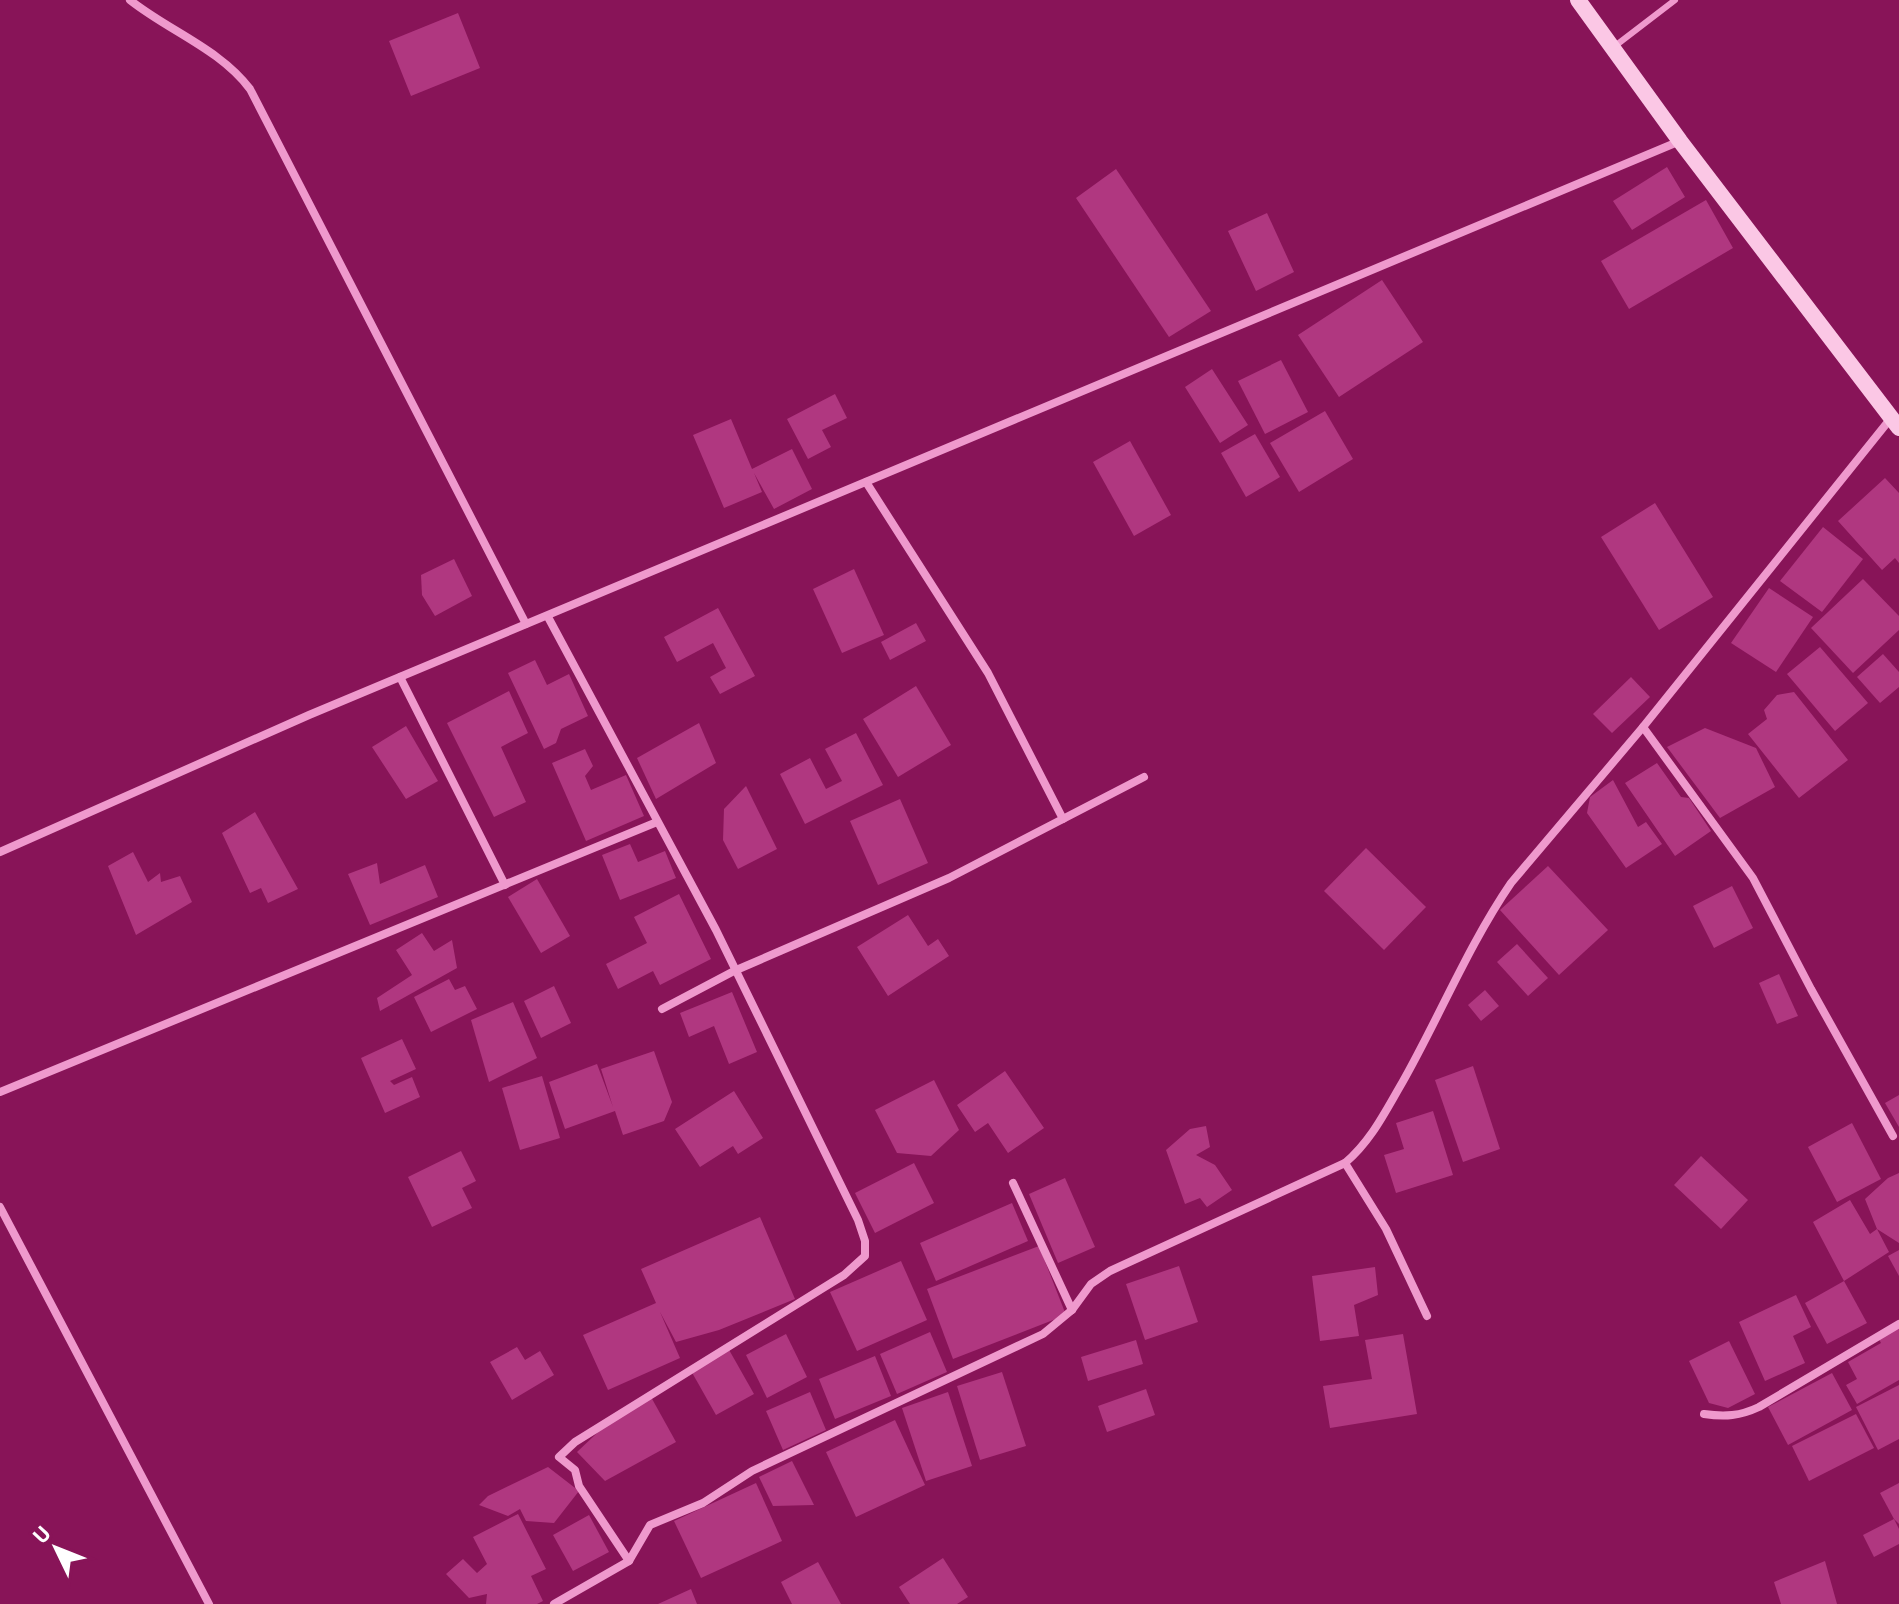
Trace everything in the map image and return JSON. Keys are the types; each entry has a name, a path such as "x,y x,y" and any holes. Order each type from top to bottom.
{"street":[{"path":"130,0 229,65 250,89 526,624"},
{"path":"554,1604 629,1561 650,1525 703,1503 752,1471 1043,1334 1072,1310 1091,1284 1110,1271 1345,1163 1360,1150 1376,1129 1431,1033 1496,905 1511,883 1895,423 1680,141 1578,0"},
{"path":"0,852 400,677 1680,141"},
{"path":"866,482 988,673 1063,819"},
{"path":"548,617 716,930 858,1220 865,1241 865,1256 844,1275 575,1442 559,1457 575,1470 579,1486 629,1561"},
{"path":"400,677 505,885"},
{"path":"1643,727 1753,878 1893,1136"},
{"path":"662,1009 734,971 949,878 1144,777"},
{"path":"0,1092 657,822"},
{"path":"1345,1163 1386,1229 1427,1316"},
{"path":"1013,1183 1072,1310"},
{"path":"0,1207 209,1604"},
{"path":"1704,1414 1726,1417 1744,1414 1899,1324"}],"lane":[{"path":"1612,49 1675,0"}],"building":[{"path":"458,13 480,68 411,96 389,41"},
{"path":"1667,167 1685,197 1632,230 1613,201"},
{"path":"1116,169 1211,311 1169,337 1076,198"},
{"path":"1706,200 1733,248 1629,309 1601,261"},
{"path":"1267,213 1294,272 1256,291 1228,231"},
{"path":"1382,280 1423,342 1339,397 1298,335"},
{"path":"1281,360 1308,412 1265,434 1238,381"},
{"path":"1212,369 1248,425 1220,443 1185,387"},
{"path":"835,394 847,418 822,430 831,447 808,459 787,419"},
{"path":"1325,411 1353,459 1299,492 1270,443"},
{"path":"731,419 752,469 792,449 812,489 774,509 754,473 762,492 724,508 693,435"},
{"path":"1255,434 1280,477 1246,497 1221,453"},
{"path":"1130,441 1171,515 1134,536 1093,462"},
{"path":"1885,478 1899,493 1899,563 1895,558 1882,570 1838,521"},
{"path":"1655,503 1713,597 1659,630 1601,537"},
{"path":"1823,527 1863,559 1822,612 1780,581"},
{"path":"454,559 472,596 435,616 422,595 421,575"},
{"path":"854,569 884,635 842,653 813,589"},
{"path":"1863,579 1899,616 1899,630 1853,673 1811,628"},
{"path":"1769,588 1813,617 1776,672 1731,643"},
{"path":"718,608 755,676 720,694 710,677 726,668 713,643 677,662 664,637"},
{"path":"916,623 926,641 890,660 881,642"},
{"path":"1820,647 1868,703 1835,731 1787,674"},
{"path":"1883,654 1899,672 1899,687 1880,703 1857,677"},
{"path":"535,660 547,685 569,674 588,716 561,729 556,743 544,749 508,673"},
{"path":"1631,677 1650,697 1612,733 1593,714"},
{"path":"916,686 951,745 898,777 863,719"},
{"path":"509,691 528,733 501,747 526,802 494,817 447,723"},
{"path":"1794,692 1848,760 1799,798 1748,734 1767,719 1764,710 1777,695"},
{"path":"699,723 716,763 656,799 637,758"},
{"path":"406,726 438,781 406,799 372,747"},
{"path":"1705,728 1756,748 1775,787 1720,818 1667,747"},
{"path":"856,733 883,785 805,824 780,774 810,758 826,789 842,781 825,749"},
{"path":"585,749 593,766 585,776 591,790 626,775 644,816 586,841 552,763"},
{"path":"1657,763 1681,797 1689,798 1711,831 1675,856 1625,783"},
{"path":"1613,780 1638,827 1646,822 1662,844 1626,868 1587,813 1590,797"},
{"path":"746,786 777,849 738,869 723,840 724,809"},
{"path":"900,799 928,863 878,885 850,821"},
{"path":"255,812 298,889 268,903 261,888 250,893 222,833"},
{"path":"630,844 638,862 665,851 676,878 620,900 602,855"},
{"path":"1366,848 1426,907 1384,950 1324,891"},
{"path":"133,852 148,882 160,873 161,882 180,876 192,902 136,935 108,866"},
{"path":"377,863 380,884 425,865 438,897 370,925 348,874"},
{"path":"1548,866 1608,930 1559,975 1500,910"},
{"path":"537,879 570,936 541,953 508,897"},
{"path":"1732,886 1753,928 1714,948 1693,906"},
{"path":"679,894 711,959 660,985 653,971 618,989 606,964 647,943 634,917"},
{"path":"908,915 928,946 938,939 949,956 888,996 857,947"},
{"path":"422,933 434,951 452,940 457,968 380,1011 377,998 412,975 396,950"},
{"path":"1517,944 1548,978 1528,996 1497,962"},
{"path":"1779,974 1798,1016 1777,1024 1759,983"},
{"path":"449,979 455,990 465,986 477,1009 431,1032 414,997"},
{"path":"554,986 571,1023 541,1038 524,1001"},
{"path":"1485,990 1499,1006 1481,1021 1468,1005"},
{"path":"732,992 757,1052 729,1064 714,1026 689,1037 680,1013"},
{"path":"513,1002 537,1058 489,1082 471,1020"},
{"path":"402,1039 416,1069 390,1081 394,1085 412,1077 420,1097 385,1113 361,1058"},
{"path":"654,1051 672,1102 664,1121 623,1135 615,1111 565,1129 549,1082 597,1064 613,1107 601,1069"},
{"path":"1473,1066 1500,1149 1463,1162 1435,1080"},
{"path":"1005,1071 1044,1128 1008,1153 988,1123 975,1132 957,1105"},
{"path":"542,1076 560,1138 520,1150 502,1088"},
{"path":"934,1080 959,1130 931,1156 897,1153 875,1110"},
{"path":"734,1091 763,1138 738,1154 733,1146 700,1167 675,1129"},
{"path":"1899,1095 1899,1127 1885,1103"},
{"path":"1433,1111 1453,1175 1396,1193 1384,1155 1404,1149 1396,1123"},
{"path":"1852,1123 1881,1179 1837,1202 1808,1147"},
{"path":"1206,1126 1210,1147 1196,1155 1215,1165 1232,1190 1207,1207 1200,1198 1185,1204 1166,1150 1190,1129"},
{"path":"461,1151 476,1181 462,1188 472,1208 432,1227 408,1177"},
{"path":"1701,1156 1748,1200 1721,1229 1674,1185"},
{"path":"914,1163 934,1203 875,1233 855,1193"},
{"path":"1899,1173 1899,1243 1877,1229 1865,1199 1888,1178"},
{"path":"1065,1178 1095,1247 1058,1263 1029,1194"},
{"path":"1850,1200 1870,1234 1877,1229 1889,1252 1844,1281 1813,1222"},
{"path":"1012,1203 1028,1241 936,1281 920,1243"},
{"path":"760,1217 795,1299 719,1330 676,1342 660,1312 680,1358 608,1390 583,1335 656,1303 641,1269"},
{"path":"1039,1246 1066,1315 953,1359 927,1289"},
{"path":"1899,1250 1899,1276 1888,1256"},
{"path":"901,1261 927,1320 857,1351 830,1292"},
{"path":"1179,1266 1198,1322 1145,1340 1126,1284"},
{"path":"1375,1267 1378,1295 1354,1305 1359,1336 1320,1341 1312,1276"},
{"path":"1844,1281 1867,1323 1827,1344 1805,1303"},
{"path":"1796,1295 1811,1327 1793,1336 1805,1363 1765,1381 1739,1322"},
{"path":"1899,1327 1899,1380 1857,1404 1846,1385 1857,1379 1848,1362 1881,1343 1879,1339"},
{"path":"930,1332 947,1372 897,1394 880,1354"},
{"path":"786,1334 807,1377 767,1398 746,1355"},
{"path":"1403,1334 1417,1414 1330,1428 1323,1386 1372,1379 1365,1340"},
{"path":"1136,1340 1143,1364 1088,1381 1081,1357"},
{"path":"1729,1341 1755,1394 1728,1408 1709,1403 1689,1361"},
{"path":"517,1347 525,1360 540,1351 554,1375 512,1400 490,1362"},
{"path":"728,1348 754,1394 716,1415 690,1369"},
{"path":"875,1356 891,1396 835,1419 819,1379"},
{"path":"1002,1372 1026,1446 980,1460 957,1386"},
{"path":"1832,1373 1852,1410 1788,1445 1768,1407"},
{"path":"1899,1385 1899,1439 1878,1450 1856,1407"},
{"path":"1146,1389 1155,1415 1107,1432 1098,1406"},
{"path":"810,1392 826,1430 783,1450 766,1411"},
{"path":"948,1392 972,1466 926,1481 902,1408"},
{"path":"651,1397 676,1442 605,1481 577,1452 614,1417"},
{"path":"1856,1414 1874,1448 1809,1481 1792,1446"},
{"path":"895,1420 925,1485 856,1517 826,1452"},
{"path":"792,1461 814,1505 773,1506 759,1477"},
{"path":"548,1467 579,1491 554,1523 526,1521 520,1509 508,1516 479,1505 488,1496"},
{"path":"756,1483 782,1541 701,1578 674,1521"},
{"path":"1899,1483 1899,1524 1880,1493"},
{"path":"518,1514 546,1569 531,1576 543,1601 537,1604 486,1604 487,1594 469,1598 446,1574 463,1559 477,1573 487,1564 473,1537"},
{"path":"589,1515 609,1552 573,1571 553,1535"},
{"path":"1894,1519 1899,1529 1899,1544 1874,1557 1863,1535"},
{"path":"943,1558 968,1597 957,1604 910,1604 899,1587"},
{"path":"1825,1561 1837,1604 1781,1604 1774,1582"},
{"path":"818,1562 841,1604 792,1604 781,1582"},
{"path":"691,1589 697,1604 658,1604"}]}
